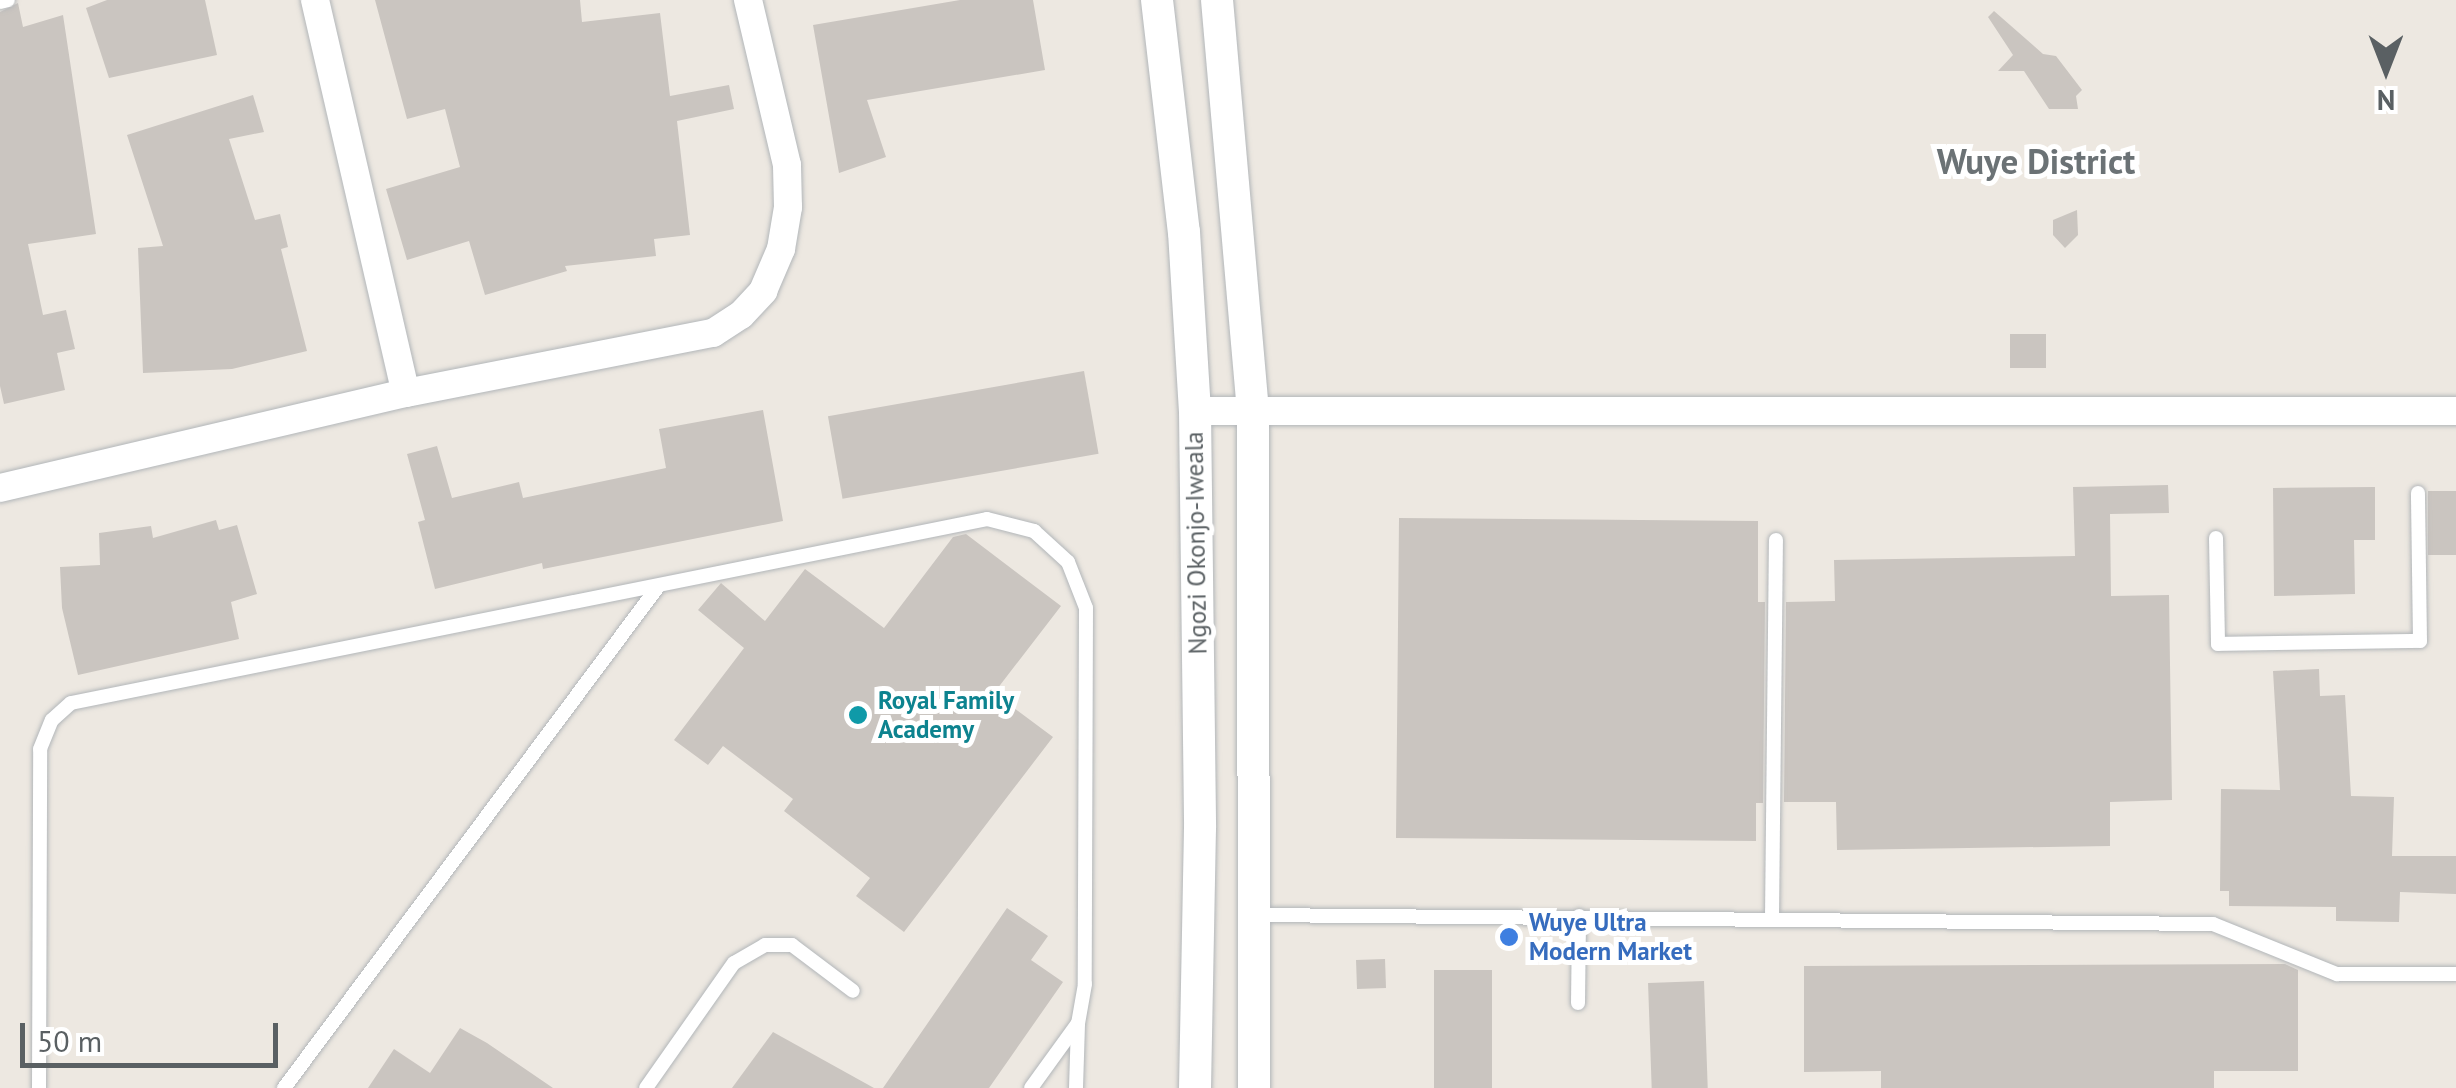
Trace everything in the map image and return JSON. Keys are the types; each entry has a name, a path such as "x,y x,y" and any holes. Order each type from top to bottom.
{"street":[{"path":"315,0 406,393"},
{"path":"0,488 406,393 713,333 740,315 763,290 781,250 788,206 787,166 748,0"},
{"name":"Ngozi Okonjo-Iweala","path":"1157,0 1184,232 1195,411 1200,828 1195,1088"},
{"path":"1217,0 1224,41 1252,413 1254,1088"},
{"path":"1195,411 2456,411"}],"lane":[{"path":"0,2 8,0"},
{"path":"2216,538 2218,644 2420,641 2418,493"},
{"path":"40,1088 40,748 52,720 71,704 987,519 1034,531 1068,562 1086,608 1084,984 1078,1022 1076,1088"},
{"path":"1772,917 1776,540"},
{"path":"284,1088 656,588"},
{"path":"1255,915 2213,924 2337,974 2456,974"},
{"path":"1578,1003 1580,916"},
{"path":"646,1088 734,963 765,945 792,945 853,991"},
{"path":"1031,1088 1078,1022"}],"building":[{"path":"107,0 205,0 217,55 109,78 86,8"},
{"path":"375,0 580,0 582,22 660,13 670,96 729,85 734,109 677,121 690,235 654,239 656,256 565,266 567,271 485,295 469,241 407,260 386,189 460,167 445,109 407,119"},
{"path":"960,0 1033,0 1045,70 867,100 886,157 839,173 813,25"},
{"path":"18,3 23,27 63,15 96,234 28,244 43,315 66,310 75,349 57,353 65,390 4,404 0,386 0,12"},
{"path":"1994,11 2043,54 2056,56 2082,90 2076,96 2078,109 2049,109 2024,71 1998,71 2013,55 1988,17"},
{"path":"253,95 264,132 229,139 255,220 280,214 288,247 281,249 307,351 232,369 143,373 138,248 163,246 127,135"},
{"path":"2077,210 2078,235 2065,248 2053,235 2053,220"},
{"path":"2010,334 2046,334 2046,368 2010,368"},
{"path":"1084,371 1099,454 843,499 828,416"},
{"path":"763,410 783,521 543,569 542,563 435,589 418,522 425,520 407,454 437,446 452,498 519,482 523,498 666,468 659,429"},
{"path":"2168,485 2169,513 2110,514 2111,596 2169,595 2172,800 2110,802 2110,846 1837,850 1836,802 1784,802 1786,602 1835,601 1834,560 2075,556 2073,487"},
{"path":"2375,487 2375,540 2354,540 2355,594 2274,596 2273,488"},
{"path":"2428,491 2456,491 2456,555 2428,555"},
{"path":"1399,518 1758,521 1758,602 1765,602 1763,803 1756,803 1756,841 1396,838"},
{"path":"216,520 219,530 237,525 257,594 231,602 239,639 78,675 62,608 60,567 100,565 99,533 151,526 153,538"},
{"name":"Royal Family Academy","path":"966,534 1061,606 994,693 1053,737 904,932 856,896 870,878 784,811 793,799 723,746 708,765 674,740 744,648 698,610 721,583 765,621 805,569 884,628 953,537"},
{"path":"2319,669 2320,696 2345,695 2351,796 2394,797 2392,856 2456,856 2456,894 2400,892 2399,922 2336,921 2336,907 2229,906 2229,891 2220,891 2221,789 2280,790 2273,671"},
{"path":"1007,908 1048,936 1031,960 1063,982 989,1088 883,1088"},
{"path":"1385,959 1386,988 1357,989 1356,960"},
{"path":"2285,964 2298,970 2298,1071 2214,1071 2214,1088 1881,1088 1881,1071 1804,1072 1804,966"},
{"path":"1434,970 1492,970 1492,1088 1434,1088"},
{"path":"1704,981 1708,1088 1652,1088 1648,983"},
{"path":"460,1028 553,1088 368,1088 394,1049 430,1073"},
{"path":"773,1032 874,1088 732,1088"}],"place":[{"name":"Royal Family Academy","path":"858,715"},
{"name":"Wuye Ultra Modern Market","path":"1509,937"}],"district":[{"name":"Wuye District","path":"2036,161"}]}
